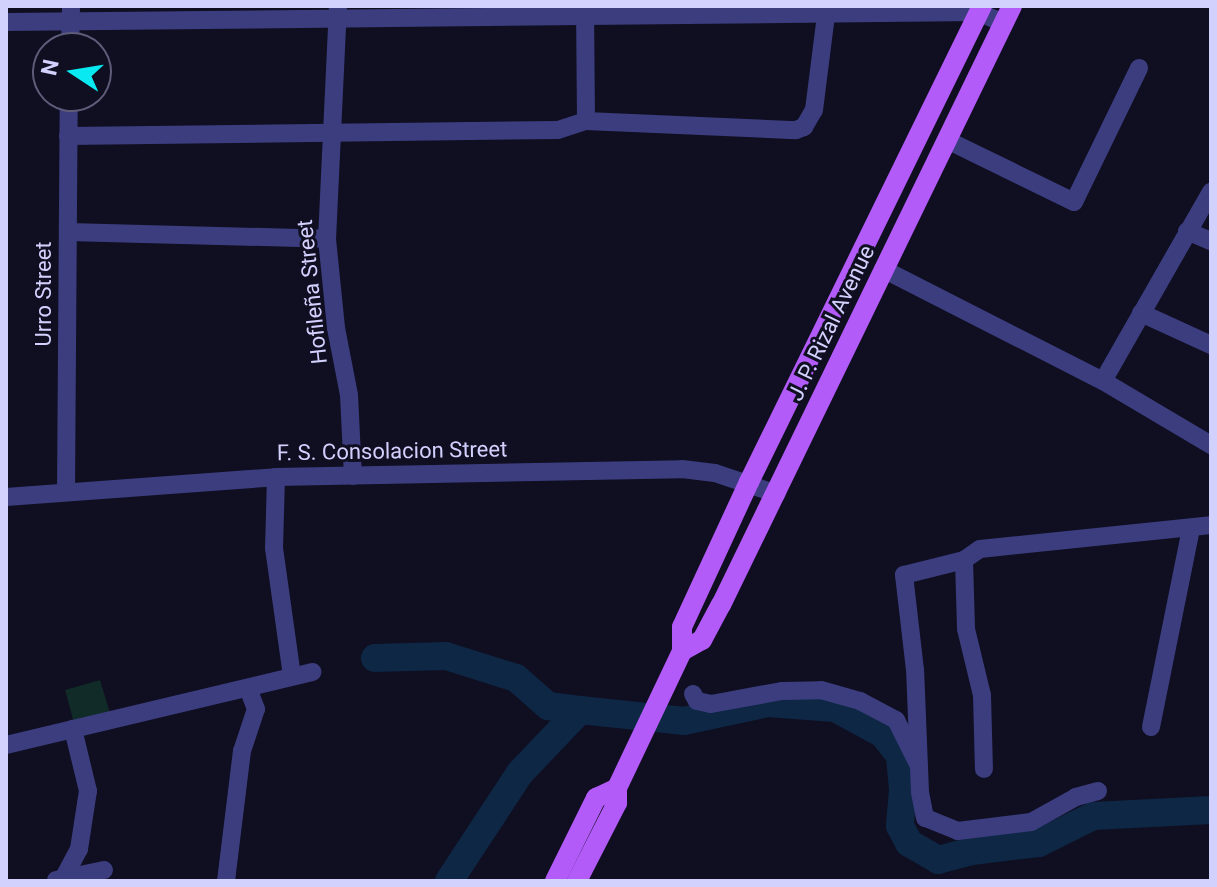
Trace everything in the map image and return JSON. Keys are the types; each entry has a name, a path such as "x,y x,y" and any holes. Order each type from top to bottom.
{"main road":[{"name":"J. P. Rizal Avenue","path":"577,881 617,803 617,788 682,651 682,627 749,482 981,9"},
{"name":"J. P. Rizal Avenue","path":"682,651 702,640 777,494 1008,15"},
{"name":"J. P. Rizal Avenue","path":"555,881 596,798 617,788"}],"street":[{"path":"6,22 70,14 585,12 826,15 981,9 1008,15"},
{"path":"585,12 586,121"},
{"name":"Hofileña Street","path":"338,13 327,239 336,328 349,395 353,476"},
{"path":"68,136 558,130 586,121 785,130 804,127 814,110 818,92 826,15"},
{"path":"947,140 1074,202 1139,68"},
{"name":"Urro Street","path":"66,492 69,112"},
{"path":"1103,381 1211,192"},
{"path":"1187,231 1211,241"},
{"path":"68,232 327,239"},
{"path":"883,269 1103,381 1211,445"},
{"path":"1141,313 1211,345"},
{"name":"F. S. Consolacion Street","path":"6,497 276,477 682,469 749,482 777,494"},
{"path":"276,477 274,548 292,676"},
{"path":"1098,791 1076,797 1031,822 958,831 925,818 920,792 915,670 903,576 964,560 980,549 1211,525"},
{"path":"1151,727 1191,529"},
{"path":"964,560 966,629 982,695 984,769"},
{"path":"6,745 312,672"},
{"path":"226,881 242,751 256,709 248,688"},
{"path":"693,694 697,701 711,704 782,691 821,690 860,701 896,720 921,770"},
{"path":"57,880 79,849 88,791 73,729"},
{"path":"57,880 104,870"}],"green space":[{"path":"100,680 110,713 74,723 65,690"}],"waterway":[{"path":"375,658 446,656 516,678 548,706 580,710 684,721 768,703 835,708 883,734 900,756 903,790 900,826 909,843 938,860 972,851 1039,843 1093,816 1211,810"},
{"path":"449,881 520,773 580,710"}]}
